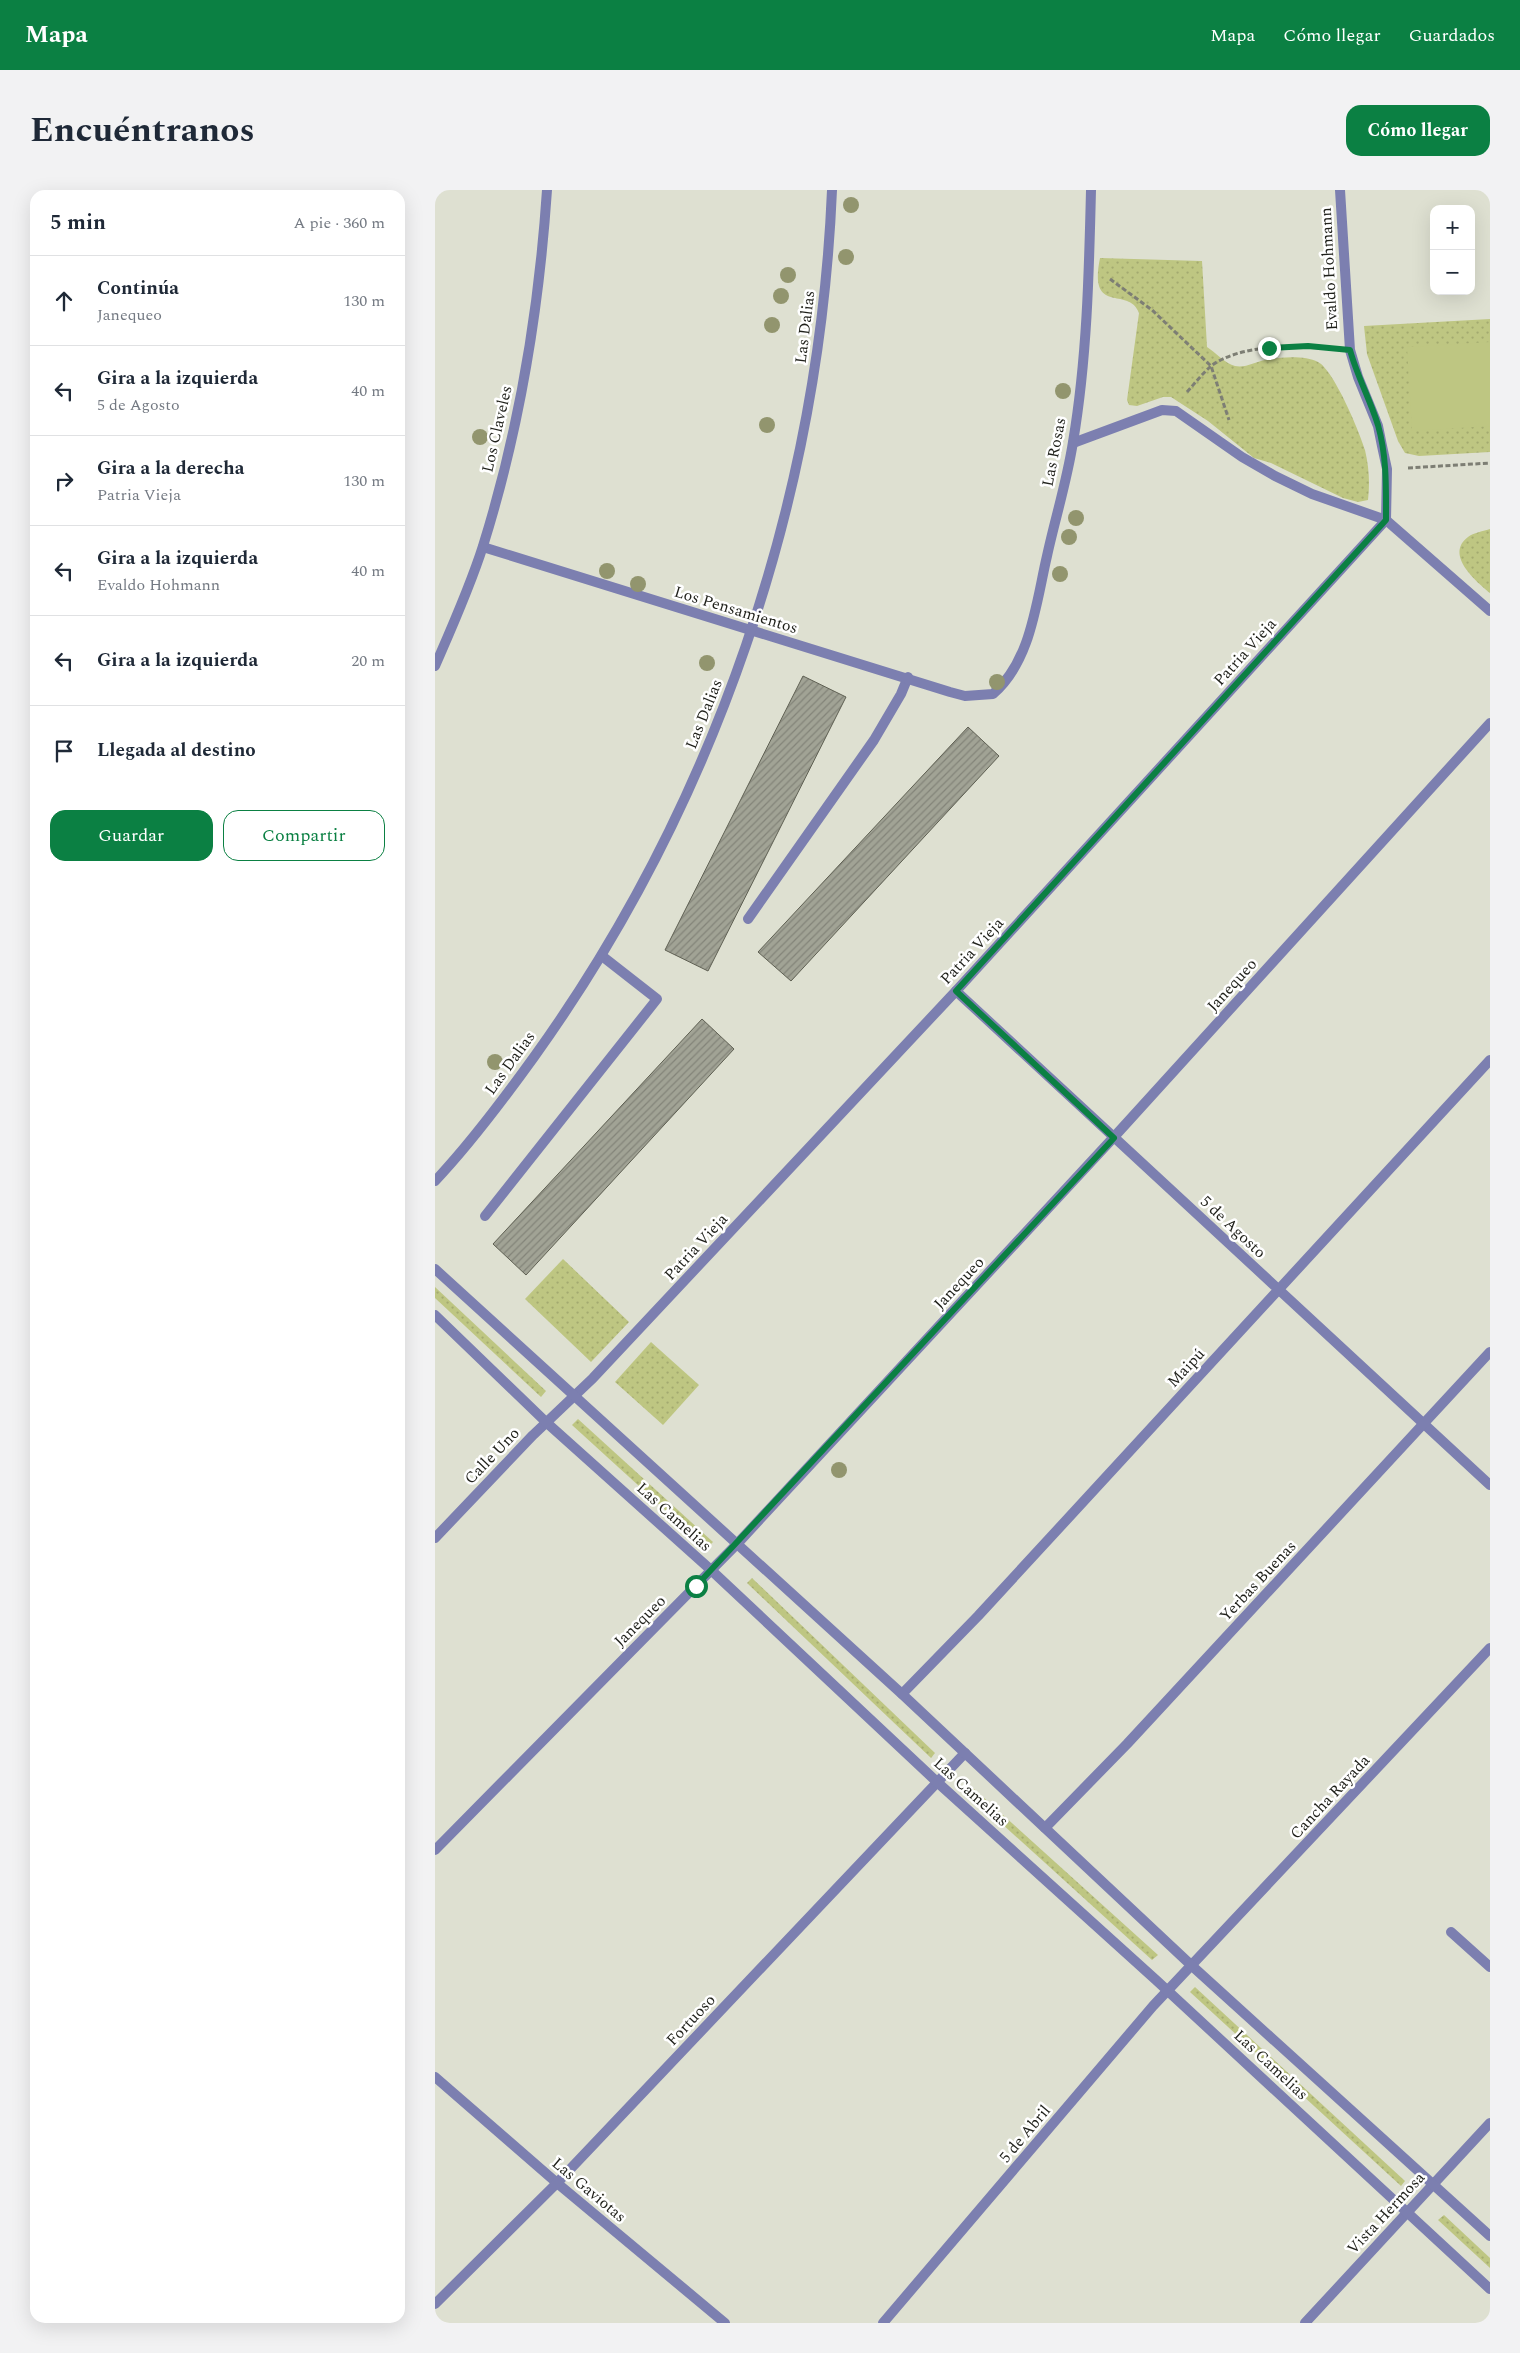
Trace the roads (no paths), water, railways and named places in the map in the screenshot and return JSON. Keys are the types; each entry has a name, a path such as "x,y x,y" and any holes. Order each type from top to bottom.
{"street":[{"name":"Los Claveles","path":"435,666 483,547 517,410 531,341 543,243 547,190"},
{"name":"Las Dalias","path":"435,1181 502,1100 554,1029 601,956 645,879 684,800 719,720 751,631 781,532 794,479 823,317 832,190"},
{"name":"Las Rosas","path":"982,696 993,694 1001,687 1011,676 1019,659 1034,614 1073,444 1083,367 1091,190"},
{"name":"Evaldo Hohmann","path":"1340,190 1350,350 1358,377 1378,426 1387,469 1386,520"},
{"path":"1073,444 1162,410 1176,412 1242,457 1275,476 1312,494 1386,520 1490,611"},
{"name":"Patria Vieja","path":"574,1397 956,991 1386,520"},
{"name":"Los Pensamientos","path":"483,547 965,696 982,696"},
{"path":"748,919 874,740 901,694 908,677"},
{"name":"Janequeo","path":"435,1850 737,1544 1114,1138 1490,723"},
{"path":"485,1216 657,999 601,956"},
{"name":"5 de Agosto","path":"956,991 1490,1484"},
{"name":"Maipú","path":"902,1694 978,1616 1490,1060"},
{"name":"Las Camelias","path":"435,1269 902,1694 1191,1965 1490,2236"},
{"name":"Las Camelias","path":"435,1315 547,1423 711,1570 937,1782 1168,1991 1490,2289"},
{"name":"Yerbas Buenas","path":"1045,1828 1127,1744 1490,1352"},
{"name":"Calle Uno","path":"435,1538 574,1397"},
{"name":"Cancha Rayada","path":"1191,1965 1490,1648"},
{"name":"Fortuoso","path":"435,2304 557,2183 965,1752"},
{"path":"1451,1932 1490,1967"},
{"name":"5 de Abril","path":"883,2323 1191,1965"},
{"name":"Las Gaviotas","path":"435,2077 557,2183 725,2323"},
{"name":"Vista Hermosa","path":"1305,2323 1490,2123"}]}
